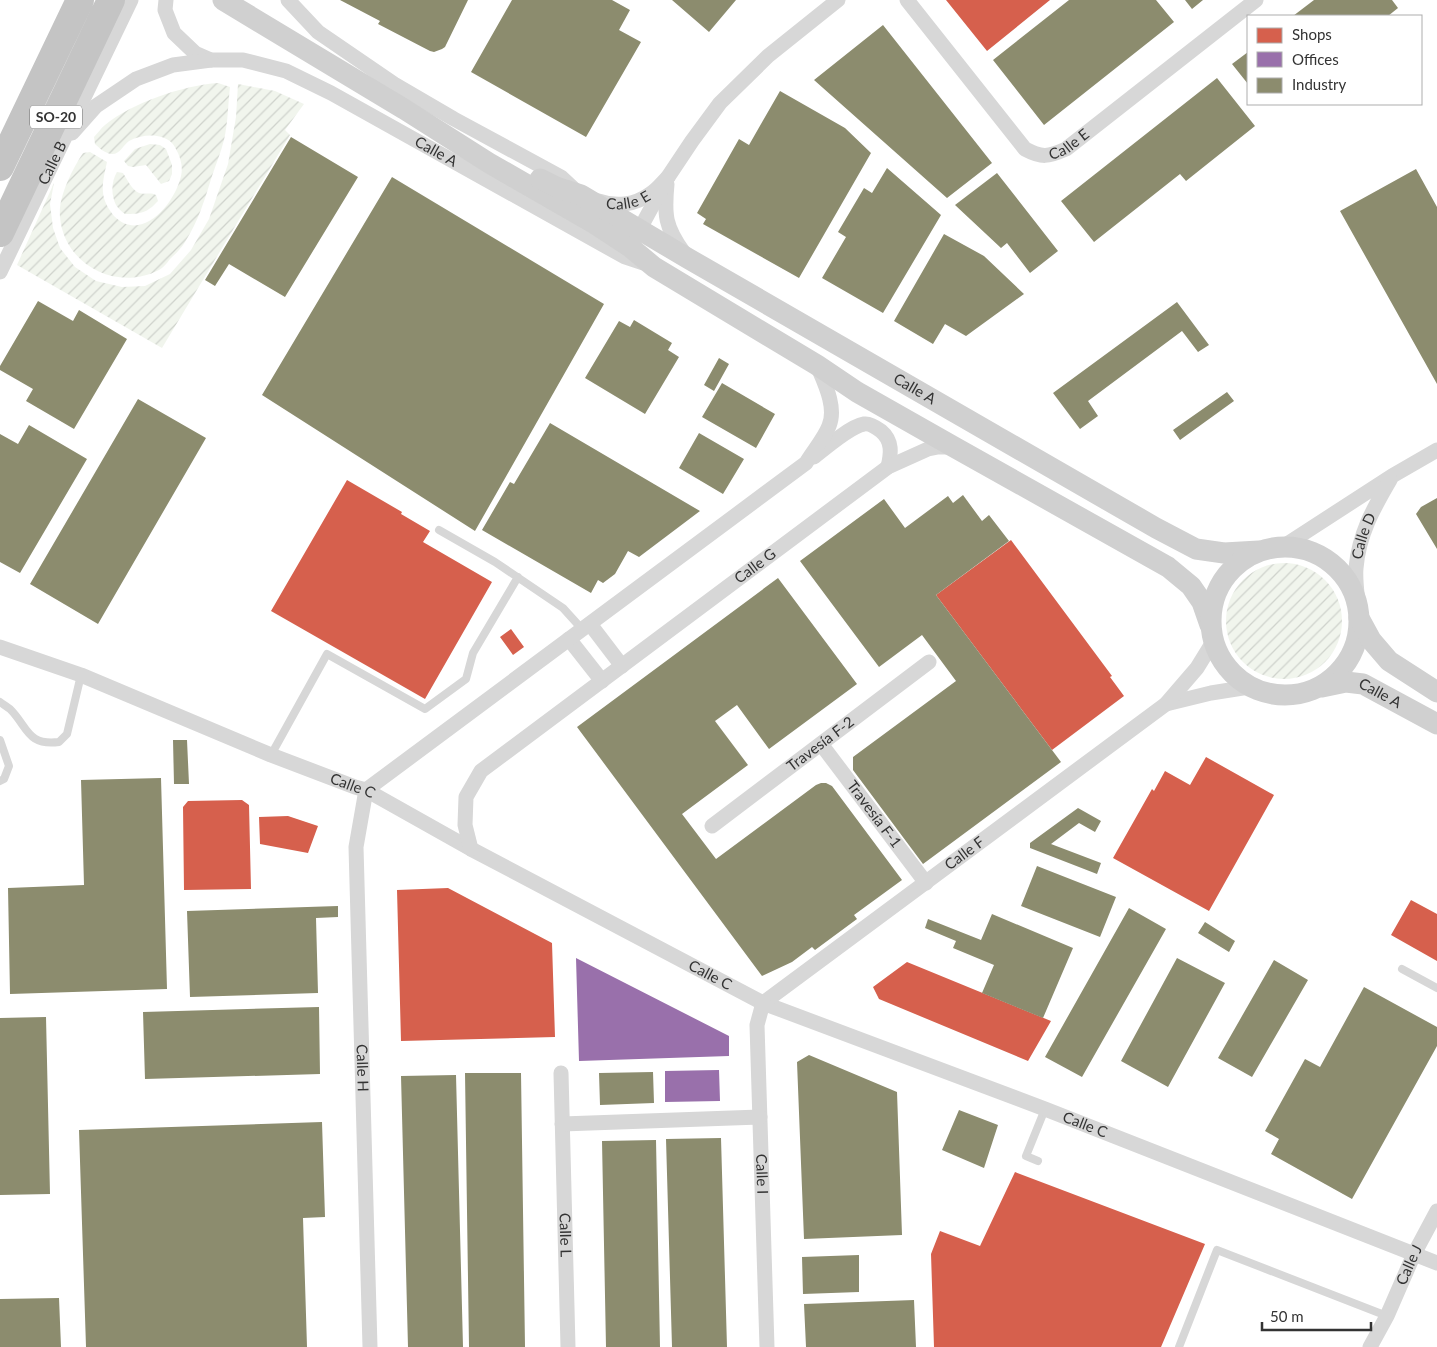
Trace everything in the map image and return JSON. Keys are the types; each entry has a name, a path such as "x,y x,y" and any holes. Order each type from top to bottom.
{"highway":[{"name":"SO-20","path":"0,167 80,0"},
{"name":"SO-20","path":"0,233 111,0"}],"street":[{"name":"Calle B","path":"0,272 131,0"},
{"name":"Calle A","path":"166,0 165,10 174,33 195,53 211,60"},
{"name":"Calle A","path":"223,0 404,109 488,163 595,224 688,259 1156,528 1196,549 1224,553 1259,552"},
{"name":"Calle A","path":"288,0 318,32 394,84 561,177 635,238 654,267"},
{"name":"Calle E","path":"635,238 668,177 720,103 768,56 838,0"},
{"name":"Calle E","path":"907,0 1025,149 1037,156 1052,155 1066,149 1256,0"},
{"name":"Calle A","path":"60,147 96,106 136,79 172,65 211,60 243,60 286,71 331,93 625,257 654,267 817,365 857,392 1168,567 1191,586 1202,602 1212,633"},
{"name":"Calle A","path":"404,109 556,187 581,195"},
{"name":"Calle E","path":"581,195 608,204 623,204 637,201 650,194 668,177"},
{"name":"Calle E","path":"668,177 666,201 668,226 674,240 688,259"},
{"path":"806,463 829,427 831,420 827,390 817,365"},
{"path":"366,790 852,430 864,424 874,426 884,433 890,442 891,454 888,467"},
{"name":"Calle G","path":"471,849 465,825 466,797 482,771 888,467 928,450 938,447 954,447"},
{"name":"Calle D","path":"1284,546 1392,476 1437,450"},
{"name":"Calle D","path":"1359,611 1356,569 1362,534 1376,502 1392,476"},
{"path":"1284,546 1309,550 1330,562 1348,580 1359,611 1360,628 1353,652 1340,673 1320,688 1296,695 1272,695 1249,687 1230,672 1220,658 1212,633 1213,602 1223,580 1238,563 1259,552 1284,546"},
{"name":"Calle A","path":"1359,611 1371,640 1389,661 1437,692"},
{"path":"586,626 622,666"},
{"name":"Calle F","path":"763,1003 1166,704 1197,668 1212,633"},
{"path":"569,639 602,681"},
{"name":"Calle C","path":"0,647 81,675 271,755 366,790 471,849 763,1003 1045,1109 1437,1263"},
{"name":"Travesía F-2","path":"712,826 929,662"},
{"name":"Calle A","path":"1320,688 1346,682 1363,684 1437,724"},
{"name":"Calle F","path":"1166,704 1211,693 1249,687"},
{"name":"Travesía F-1","path":"821,744 926,883"},
{"name":"Calle H","path":"366,790 356,847 370,1347"},
{"name":"Calle I","path":"763,1003 757,1025 767,1347"},
{"name":"Calle L","path":"561,1073 568,1347"},
{"path":"562,1124 760,1117"},
{"name":"Calle J","path":"1370,1347 1387,1316 1414,1254 1437,1211"}],"lane":[{"path":"438,530 495,562 586,626"},
{"path":"271,755 326,654 425,709 466,679 472,653 518,577"},
{"path":"0,702 10,709 29,734 41,742 60,742 68,734 81,675"},
{"path":"0,740 9,766 4,779 0,781"},
{"path":"1402,969 1437,988"},
{"path":"1038,1161 1026,1156 1045,1109"},
{"path":"1179,1347 1217,1250 1387,1316"}],"shaded area":[{"path":"218,83 230,87 224,140 201,210 182,247 160,269 143,276 126,278 110,276 95,270 82,261 71,249 64,234 60,209 63,192 74,167 83,153 90,152 107,162 103,185 104,198 114,216 125,223 135,225 146,223 156,217 172,198 182,173 181,161 175,147 163,137 146,136 134,139 129,141 117,153 111,154 100,149 95,144 94,137 104,126 129,109 175,91"},
{"path":"238,84 275,91 304,104 285,130 290,135 162,348 17,265 54,183 50,204 53,228 60,248 75,267 96,281 122,287 145,286 170,274 191,250 209,219 228,164 236,117"},
{"path":"150,144 160,145 166,149 172,165 172,174 169,181 161,184 146,165 133,167 128,166 124,161 135,149"},
{"path":"117,172 123,173 136,192 156,195 158,201 143,212 125,214 116,205 113,197 112,188"},
{"path":"1284,563 1306,568 1325,580 1337,599 1342,621 1337,643 1325,662 1306,674 1284,679 1262,674 1243,662 1231,643 1226,621 1231,599 1243,580 1262,568"}],"building: Shops":[{"path":"946,0 1050,0 987,51"},
{"path":"347,480 402,512 401,514 430,531 423,542 492,582 425,699 271,611"},
{"path":"1011,540 1112,676 1110,677 1124,696 1052,750 936,595"},
{"path":"511,629 524,647 513,655 500,637"},
{"path":"1206,757 1274,795 1209,911 1113,858 1152,789 1154,791 1165,771 1190,785"},
{"path":"242,800 249,805 251,889 184,890 183,807 188,801"},
{"path":"288,816 318,826 308,853 260,844 259,817"},
{"path":"448,888 552,943 555,1037 401,1041 397,890"},
{"path":"1411,900 1437,914 1437,961 1391,935"},
{"path":"907,962 1051,1021 1028,1061 879,999 873,987"},
{"path":"1015,1172 1205,1244 1161,1347 934,1347 931,1254 940,1231 980,1246"}],"building: Offices":[{"path":"576,958 729,1036 729,1056 579,1061"},
{"path":"719,1070 720,1101 665,1102 665,1071"}],"building: Industry":[{"path":"340,0 468,0 445,47 434,52 378,24 380,21"},
{"path":"512,0 612,0 630,10 619,30 641,42 586,137 471,72"},
{"path":"672,0 736,0 709,32"},
{"path":"1069,0 1156,0 1174,22 1044,125 993,60"},
{"path":"1185,0 1203,0 1192,9"},
{"path":"1314,0 1392,0 1398,8 1389,15 1294,15"},
{"path":"883,25 992,163 947,198 814,80"},
{"path":"1247,53 1247,83 1232,64"},
{"path":"1217,78 1255,126 1186,181 1180,174 1094,242 1061,201"},
{"path":"780,91 845,128 871,153 799,278 703,224 706,219 697,213 739,139 749,145"},
{"path":"291,137 358,177 285,297 229,264 215,286 205,280"},
{"path":"887,168 941,215 883,313 822,278 846,237 838,232 864,188 872,193"},
{"path":"1416,169 1437,207 1437,384 1340,211"},
{"path":"997,173 1058,251 1030,273 1007,243 1001,248 955,205"},
{"path":"392,177 604,304 475,531 262,395"},
{"path":"944,234 984,256 1024,294 966,336 945,324 933,344 894,321"},
{"path":"38,301 73,321 79,310 127,339 74,429 26,401 33,389 0,370 0,366"},
{"path":"1177,302 1209,345 1198,352 1182,331 1088,401 1098,416 1080,429 1053,393"},
{"path":"634,320 672,343 668,350 679,357 645,414 585,378 619,321 630,327"},
{"path":"719,358 729,364 714,391 704,385"},
{"path":"722,383 775,414 756,448 702,417"},
{"path":"1227,392 1234,401 1180,440 1173,430"},
{"path":"138,399 206,438 98,624 30,584"},
{"path":"550,423 700,511 639,557 628,551 615,574 603,583 598,580 591,593 482,530 510,482 514,484"},
{"path":"29,425 87,459 20,573 0,562 0,434 18,444"},
{"path":"699,433 744,459 723,494 679,468"},
{"path":"963,495 982,521 989,515 1009,541 936,595 1061,762 923,864 853,770 853,757 956,681 922,635 879,667 800,561 884,499 905,528 948,496 953,503"},
{"path":"1437,498 1437,549 1416,514 1421,507"},
{"path":"778,578 857,684 769,749 737,705 715,721 748,765 682,814 716,859 816,785 826,783 832,786 902,880 854,915 857,919 815,950 812,947 792,962 762,976 577,727"},
{"path":"173,740 187,740 189,784 174,784"},
{"path":"161,778 167,989 10,994 8,888 84,885 81,780"},
{"path":"1078,808 1101,821 1095,832 1079,823 1051,844 1101,863 1097,874 1030,848 1030,843"},
{"path":"1037,866 1116,897 1100,937 1021,906"},
{"path":"338,906 338,917 316,918 318,993 190,997 187,911"},
{"path":"1129,908 1166,929 1082,1077 1045,1057"},
{"path":"992,914 1073,948 1043,1018 982,993 994,965 953,948 956,941 925,928 928,919 981,940"},
{"path":"1205,922 1235,941 1229,952 1198,933"},
{"path":"1177,958 1225,983 1168,1087 1121,1061"},
{"path":"1274,960 1308,980 1252,1077 1218,1058"},
{"path":"1364,987 1437,1027 1437,1046 1352,1199 1271,1154 1279,1139 1265,1131 1305,1059 1320,1067"},
{"path":"319,1007 320,1074 145,1079 143,1012"},
{"path":"46,1017 50,1194 0,1195 0,1018"},
{"path":"809,1055 897,1092 902,1235 804,1239 797,1062"},
{"path":"653,1072 654,1103 600,1105 599,1073"},
{"path":"465,1073 521,1073 525,1347 469,1347"},
{"path":"456,1075 463,1347 408,1347 401,1076"},
{"path":"959,1110 998,1125 984,1168 942,1150"},
{"path":"322,1122 325,1217 303,1218 307,1347 86,1347 79,1130"},
{"path":"721,1138 727,1347 672,1347 666,1139"},
{"path":"656,1140 660,1347 606,1347 602,1141"},
{"path":"859,1255 859,1292 803,1294 802,1257"},
{"path":"59,1298 61,1347 0,1347 0,1299"},
{"path":"914,1300 916,1347 806,1347 804,1304"}]}
